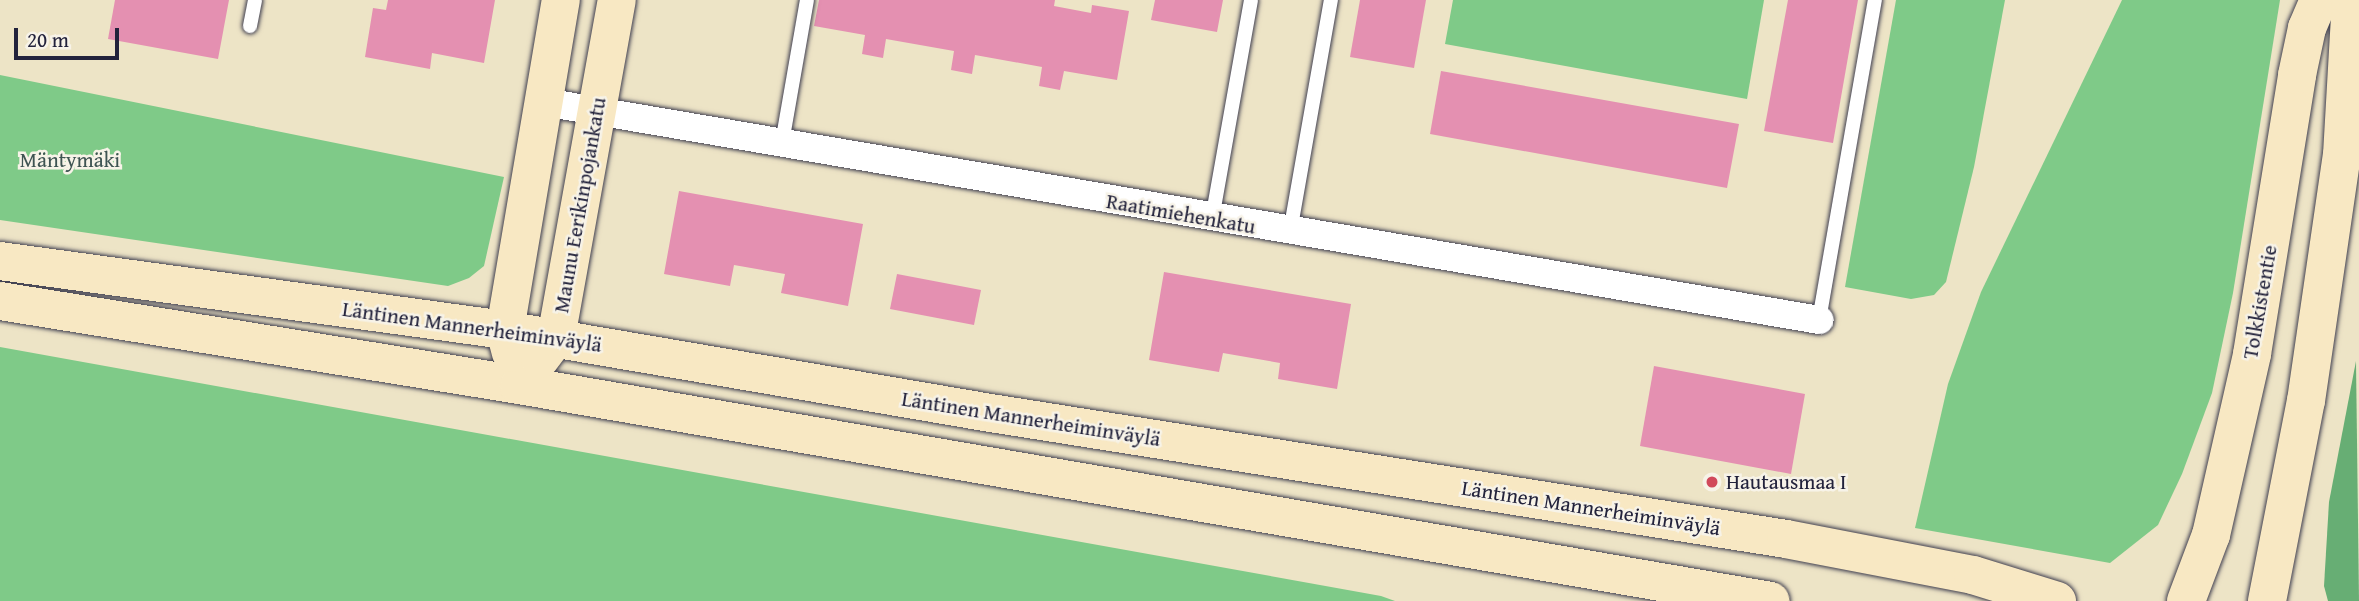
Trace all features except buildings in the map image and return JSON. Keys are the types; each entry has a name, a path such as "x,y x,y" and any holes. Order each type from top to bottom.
{"main road":[{"path":"519,385 505,330 561,0"},
{"name":"Maunu Eerikinpojankatu","path":"519,385 556,338 617,0"},
{"name":"Tolkkistentie","path":"2186,601 2211,535 2252,354 2297,75 2307,27 2319,0"},
{"path":"2267,601 2306,401 2342,155 2352,106 2354,58 2351,0"},
{"path":"2297,75 2354,58"},
{"path":"2297,75 2352,106"},
{"name":"Läntinen Mannerheiminväylä","path":"0,261 505,330 1011,416 1786,539 1973,575 2057,601"},
{"path":"0,302 519,385 1771,601"}],"street":[{"name":"Raatimiehenkatu","path":"544,102 598,109 1212,219 1819,320"}],"lane":[{"path":"250,26 255,0"},
{"path":"782,142 807,0"},
{"path":"1212,219 1251,0"},
{"path":"1290,232 1331,0"},
{"path":"1819,320 1875,0"}],"green space":[{"path":"1453,0 1764,0 1747,99 1445,44"},
{"path":"1896,0 2005,0 1974,167 1946,282 1934,295 1911,299 1845,287"},
{"path":"2122,0 2280,0 2233,293 2212,393 2182,474 2158,525 2110,563 1915,528 1948,384 1981,292"},
{"name":"Mäntymäki","path":"0,75 504,177 484,266 469,278 448,286 0,220"},
{"path":"0,347 1381,596 1395,601 0,601"},
{"path":"2356,361 2359,601 2328,601 2324,586 2329,502"}],"place":[{"name":"Hautausmaa I","path":"1712,482"}]}
